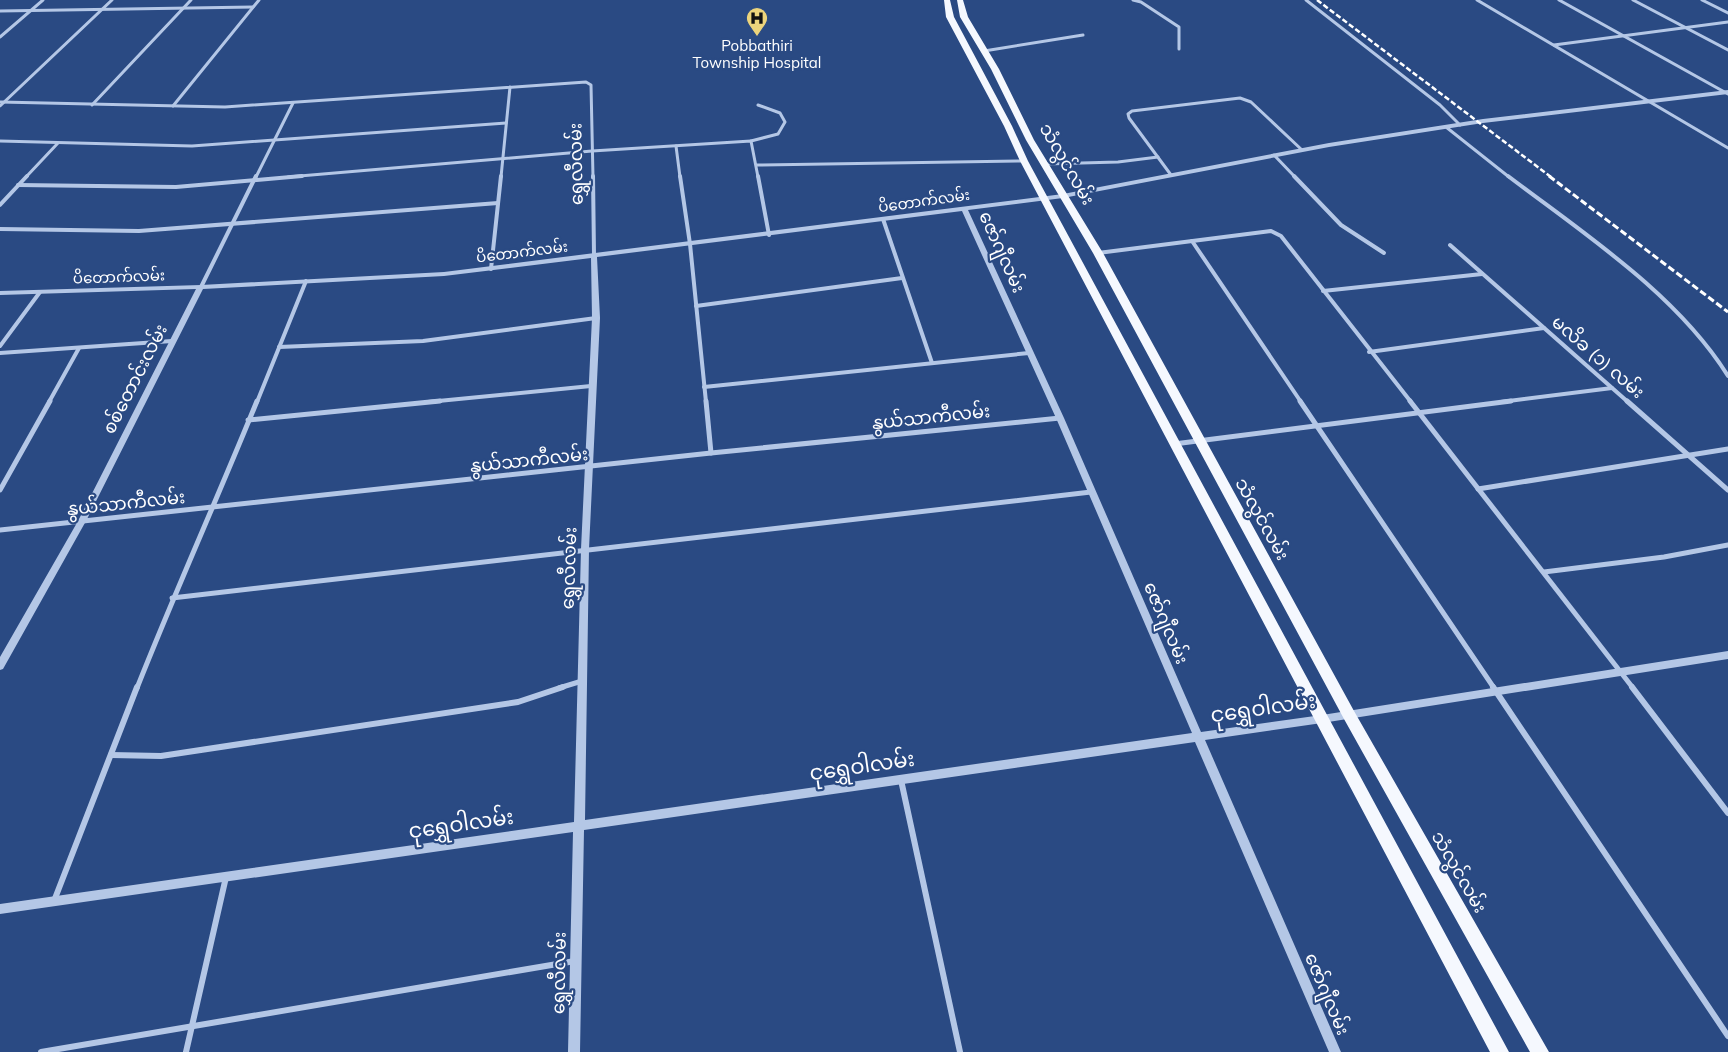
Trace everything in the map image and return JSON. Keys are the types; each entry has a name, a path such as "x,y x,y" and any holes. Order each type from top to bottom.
{"main road":[{"name":"သံလွင်လမ်း","path":"948,0 950,17 1008,126 1024,162 1500,1052"},
{"name":"သံလွင်လမ်း","path":"960,0 964,17 984,51 1030,140 1098,253 1198,441 1349,715 1540,1052"}],"street":[{"path":"1,35 43,0"},
{"path":"0,106 2,102 112,0"},
{"path":"92,104 191,0"},
{"path":"173,106 259,0"},
{"path":"1132,0 1141,2 1179,27 1179,49"},
{"path":"1306,0 1440,104 1460,125"},
{"path":"1477,0 1728,148"},
{"path":"1559,0 1623,38 1727,93"},
{"path":"1633,0 1728,50"},
{"path":"1702,0 1728,13"},
{"path":"0,11 252,7"},
{"path":"1553,45 1623,38 1728,22"},
{"path":"984,51 1083,35"},
{"name":"ရွှေလီလမ်း","path":"510,87 582,81 591,85 596,318 591,386 590,467 585,549 574,1052"},
{"path":"2,102 225,107 510,87 491,269"},
{"name":"ပိတောက်လမ်း","path":"0,293 306,281 444,274 491,269 1063,196 1274,155 1446,127 1727,93"},
{"path":"1171,175 1129,118 1128,114 1132,111 1233,98 1251,102 1302,150"},
{"name":"စစ်တောင်းလမ်း","path":"0,666 82,521 294,103"},
{"path":"18,185 176,187 503,158 751,141 778,134 785,122 780,113 758,105"},
{"path":"0,141 192,146 506,124"},
{"path":"1446,127 1633,273 1712,351 1728,376"},
{"path":"751,141 769,235"},
{"path":"0,205 58,142"},
{"path":"676,146 690,244 711,453"},
{"path":"1274,155 1341,226 1384,254"},
{"path":"1045,164 1118,162 1158,157"},
{"path":"757,165 1024,162"},
{"path":"0,229 139,232 498,203"},
{"name":"ဇော်ဂျီလမ်း","path":"964,208 1060,418 1335,1052"},
{"path":"883,219 932,363"},
{"path":"1098,253 1265,231 1276,233 1544,572 1620,673 1724,802 1728,813"},
{"path":"1192,241 1728,1036"},
{"name":"မလိခ (၁) လမ်း","path":"1450,245 1728,490"},
{"path":"1323,292 1482,274"},
{"path":"696,306 902,278"},
{"path":"54,901 172,598 214,508 248,420 306,281"},
{"path":"0,346 40,292"},
{"path":"279,347 423,341 596,318"},
{"path":"1369,352 1544,328"},
{"path":"0,353 172,341"},
{"path":"0,490 79,348"},
{"path":"704,388 1029,353"},
{"path":"248,420 591,386"},
{"path":"1174,444 1612,388"},
{"name":"နွယ်သာကီလမ်း","path":"0,530 711,453 1060,418"},
{"path":"1478,489 1689,457 1728,449"},
{"path":"172,598 1092,492"},
{"path":"1544,572 1664,557 1728,545"},
{"name":"ငုရွှေဝါလမ်း","path":"0,909 1322,719 1497,693 1728,655"},
{"path":"111,755 162,756 518,702 582,681"},
{"path":"900,780 960,1052"},
{"path":"186,1052 226,877"},
{"path":"41,1052 576,961"}],"railway":[{"path":"1317,0 1551,177"},
{"path":"1549,176 1728,312"}],"place":[{"name":"Pobbathiri Township Hospital","path":"757,37"}]}
